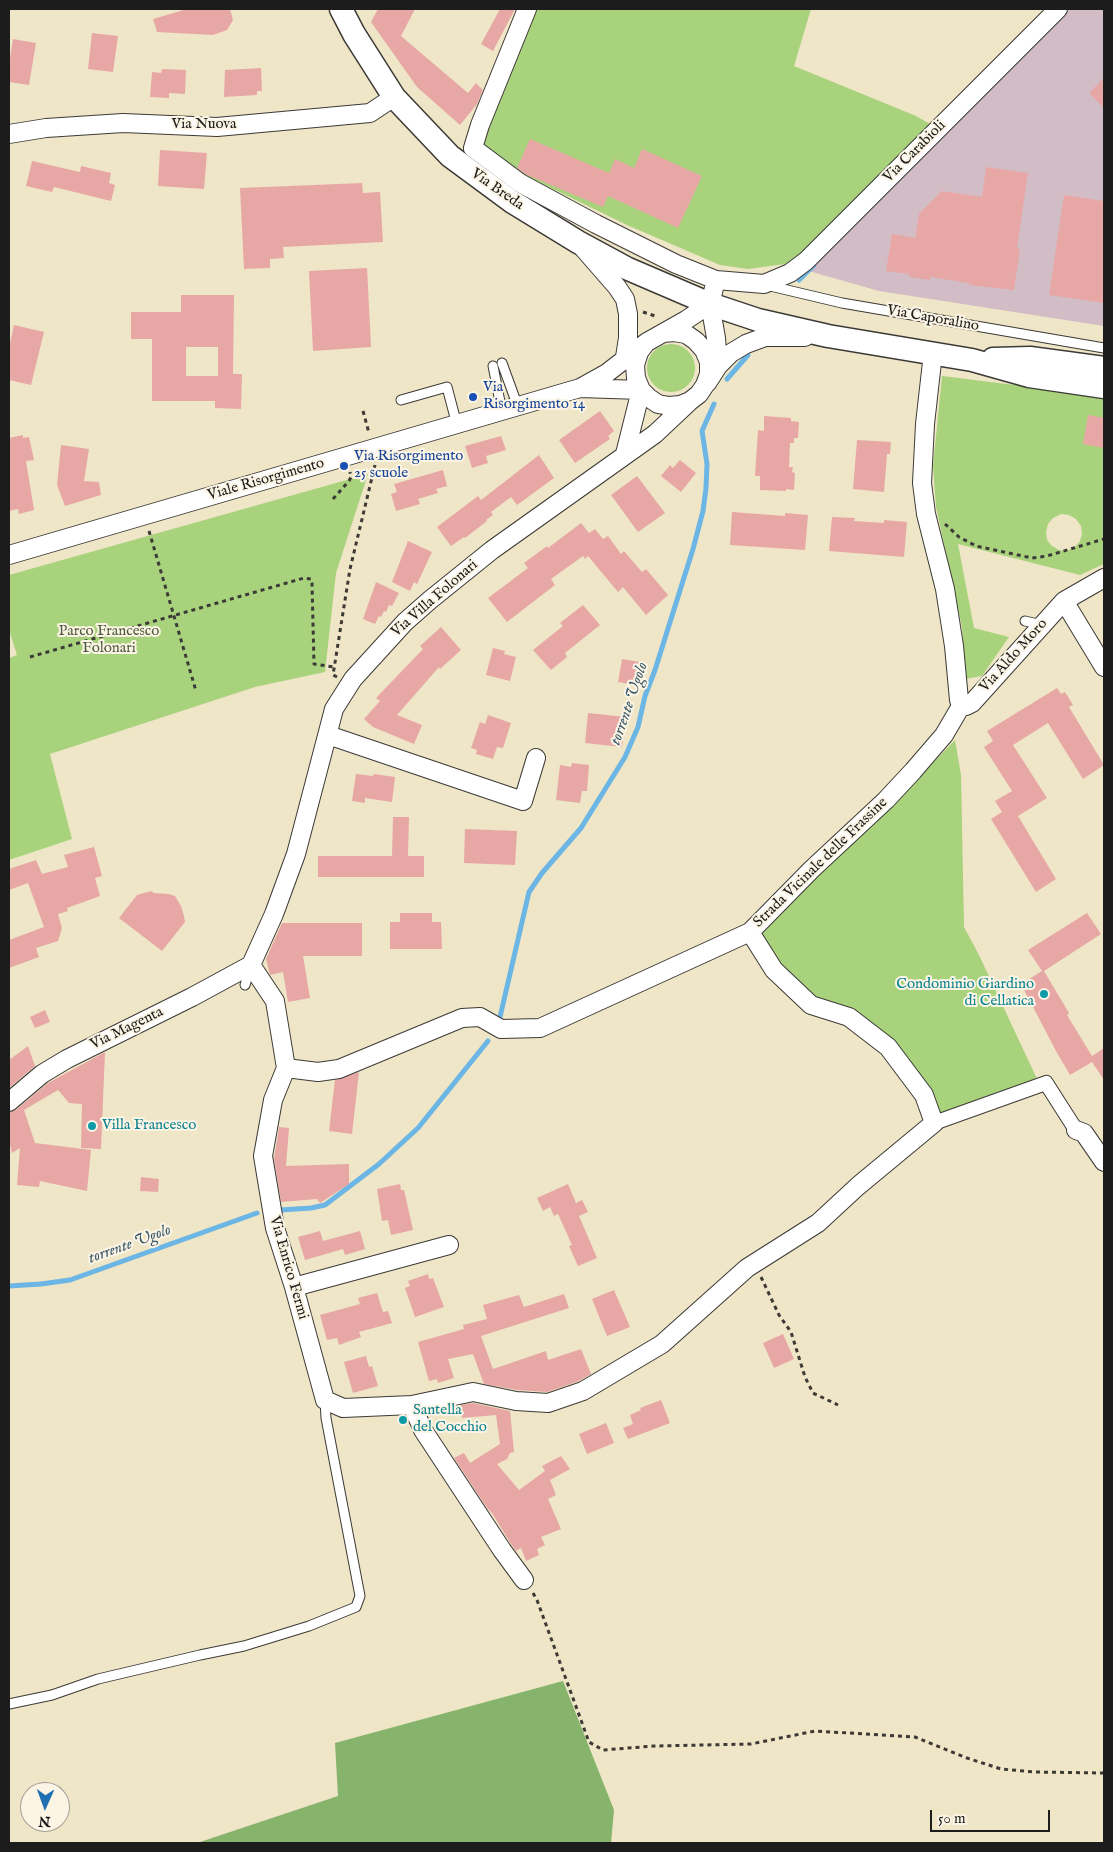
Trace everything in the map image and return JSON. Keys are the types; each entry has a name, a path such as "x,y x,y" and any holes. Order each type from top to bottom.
{"street":[{"name":"Via Breda","path":"341,9 354,34 394,97 450,156 511,201 578,242 626,268 710,304 758,320 828,336"},
{"name":"Via Breda","path":"527,9 480,125 473,148 520,183 624,239 676,264 716,280 764,284"},
{"name":"Via Carabioli","path":"764,284 790,273 806,261 1058,9"},
{"name":"Via Nuova","path":"9,134 46,128 123,123 217,127 370,114 394,97"},
{"path":"578,242 625,299 628,314 628,338 625,357"},
{"path":"716,280 710,304 716,338 718,366"},
{"name":"Viale Risorgimento","path":"9,555 580,388 607,373 625,357 647,342 664,326 686,320 710,304"},
{"path":"664,326 674,332 686,334 704,350 709,374 706,385"},
{"path":"647,342 638,352 635,365 636,378 641,390 649,398 658,404 669,406 689,402 699,394 718,366 736,350 765,337 828,336 972,360 1028,376 1104,387"},
{"path":"934,353 924,434 922,483 926,514 945,589 961,706"},
{"path":"972,360 1030,358 1104,368"},
{"name":"Viale Risorgimento","path":"580,388 641,390"},
{"path":"625,454 641,390"},
{"name":"Via Villa Folonari","path":"252,965 274,914 296,854 334,709 353,679 405,622 492,550 655,434 689,402"},
{"name":"Via Aldo Moro","path":"961,706 972,703 1068,594 1104,578"},
{"path":"1068,594 1104,667"},
{"name":"Strada Vicinale delle Frassine","path":"286,1068 318,1072 339,1069 462,1018 480,1017 501,1029 540,1028 750,932 812,869 886,800 944,736 961,706"},
{"path":"328,735 524,801 536,758"},
{"path":"750,932 774,970 811,1005 849,1017 888,1047 924,1095 934,1123"},
{"path":"252,965 275,1001 286,1068"},
{"name":"Via Magenta","path":"9,1102 42,1074 67,1059 252,965"},
{"name":"Via Enrico Fermi","path":"286,1068 273,1100 263,1156 274,1228 294,1287 325,1400"},
{"path":"325,1400 343,1408 412,1405 473,1392 516,1401 548,1403 583,1391 662,1344 747,1268 818,1223 858,1186 934,1123 1046,1083 1076,1130 1084,1133 1104,1162"},
{"path":"294,1287 449,1245"},
{"path":"412,1405 423,1430 524,1580"}],"lane":[{"name":"Via Caporalino","path":"764,284 842,303 1104,348"},
{"path":"510,409 498,364 510,409"},
{"path":"401,400 447,388 458,425"},
{"path":"1025,621 1042,625"},
{"path":"245,985 252,965"},
{"path":"9,1704 52,1695 98,1679 244,1646 309,1626 356,1607 360,1596 326,1418 325,1400"}],"path":[{"path":"637,310 664,326"},
{"path":"363,411 370,436"},
{"path":"342,680 333,675 334,667 353,548 374,470"},
{"path":"333,499 349,481 351,477 350,472"},
{"path":"926,514 946,525 959,537 976,546 1032,558 1104,539"},
{"path":"150,533 196,691"},
{"path":"30,657 307,578 311,579 312,583 314,664 334,667"},
{"path":"756,1262 778,1315 792,1332 805,1377 813,1393 838,1405"},
{"path":"524,1580 537,1600 590,1742 603,1750 751,1744 815,1731 915,1737 967,1758 1001,1769 1035,1772 1104,1773"}],"shaded area":[{"path":"1061,9 1104,9 1104,326 879,291 805,270"}],"green space":[{"path":"533,9 811,9 794,66 916,116 930,124 803,253 785,264 748,269 720,265 627,225 516,171 482,145"},
{"path":"671,344 680,346 688,351 693,359 695,368 693,377 688,385 680,390 671,392 662,390 654,385 649,377 647,368 649,359 654,351 662,346"},
{"path":"942,376 1104,396 1104,564 1080,575 958,544 974,628 1009,637 982,676 965,679 962,627 936,507 933,466","holes":["1061,514 1069,515 1076,519 1081,526 1082,534 1080,541 1075,547 1067,551 1059,550 1047,540 1048,524 1053,518"]},
{"name":"Parco Francesco Folonari","path":"368,474 336,573 325,672 255,687 50,754 72,839 9,860 9,658 17,655 9,630 9,575"},
{"path":"955,740 961,775 964,927 1038,1081 940,1117 929,1090 813,999 779,967 759,933 889,808"},
{"path":"563,1681 614,1810 611,1843 197,1843 338,1796 335,1743"}],"building":[{"path":"187,9 230,9 233,20 227,30 213,35 157,32 153,19"},
{"path":"378,9 415,9 401,36 468,93 476,83 483,90 477,104 460,125 417,87 371,22"},
{"path":"500,9 515,9 493,51 481,44"},
{"path":"92,33 118,36 113,72 88,69"},
{"path":"13,39 36,43 29,85 9,82 9,65"},
{"path":"261,68 262,91 257,91 257,95 224,97 225,70"},
{"path":"162,69 186,70 185,94 169,93 169,98 150,97 152,72 161,73"},
{"path":"1104,78 1104,108 1089,93"},
{"path":"530,139 609,173 615,159 634,168 642,149 702,176 678,228 608,196 603,207 525,174 517,168"},
{"path":"160,150 207,153 204,189 158,186"},
{"path":"32,161 80,172 81,166 111,173 109,183 115,185 111,201 54,187 52,192 26,186"},
{"path":"986,167 1028,173 1017,248 1020,249 1014,290 969,285 969,283 930,277 930,280 909,277 909,274 886,271 892,234 915,238 919,214 942,191 982,197"},
{"path":"362,183 363,193 380,192 383,242 283,247 284,258 270,259 270,268 244,269 240,188"},
{"path":"1064,195 1104,201 1104,303 1049,295"},
{"path":"367,268 371,347 313,351 309,271"},
{"path":"181,295 234,295 233,374 242,374 241,409 215,408 215,401 152,401 152,339 131,339 131,312 181,312","holes":["186,347 218,347 218,376 186,376"]},
{"path":"14,325 44,332 31,385 9,380 9,348"},
{"path":"600,411 614,431 608,436 610,439 575,463 559,440"},
{"path":"1088,415 1104,418 1104,448 1083,444"},
{"path":"764,416 791,418 791,421 799,422 798,438 794,438 794,443 790,443 789,467 793,467 792,472 795,473 794,490 760,490 760,476 755,476 758,430 764,431"},
{"path":"23,435 23,438 29,437 34,460 26,461 34,510 19,514 18,509 9,511 9,438"},
{"path":"501,436 506,450 486,456 488,463 472,468 465,446"},
{"path":"857,440 891,442 890,454 887,454 884,492 853,489"},
{"path":"61,445 89,449 84,481 99,482 101,495 65,506 57,485"},
{"path":"539,455 554,478 517,505 511,497 491,512 493,515 487,521 451,546 437,527 478,496 481,500"},
{"path":"680,460 696,473 681,492 661,476 670,465 673,468"},
{"path":"443,470 447,486 436,489 438,493 418,499 420,504 396,511 391,494 397,492 394,484"},
{"path":"637,476 665,513 638,532 611,495"},
{"path":"732,512 785,516 785,513 808,515 805,550 730,545"},
{"path":"832,517 855,518 854,521 884,523 884,520 907,522 904,557 829,551"},
{"path":"581,523 589,533 595,529 603,539 608,536 621,554 624,551 642,572 646,569 668,595 646,615 623,587 618,592 588,556 585,559 583,556 551,579 555,585 507,622 488,598 528,568 524,563 547,546 548,548"},
{"path":"408,541 432,552 417,584 414,582 410,591 392,582"},
{"path":"376,582 399,593 392,606 389,605 386,612 384,611 381,617 379,616 375,624 363,619"},
{"path":"583,605 600,625 565,653 567,657 551,670 533,650 563,626 560,623"},
{"path":"441,627 461,650 440,669 439,667 397,715 422,725 414,744 373,727 364,719 380,701 376,698 423,649 420,646"},
{"path":"493,648 505,651 504,654 516,657 510,681 486,675"},
{"path":"622,659 646,663 642,686 618,682"},
{"path":"1057,688 1061,694 1065,692 1073,705 1069,707 1104,765 1083,779 1048,723 1013,745 1047,798 1018,816 1056,879 1036,892 991,819 1002,812 995,801 1012,791 984,747 993,741 987,731"},
{"path":"588,713 626,717 622,747 585,743"},
{"path":"488,715 511,723 503,748 497,747 493,759 476,754 477,750 471,748 480,722 485,724"},
{"path":"572,763 589,765 587,791 582,791 580,803 556,800 560,765 571,767"},
{"path":"356,774 395,777 392,802 365,798 365,803 352,801"},
{"path":"393,817 409,817 408,856 424,856 424,877 318,877 318,856 392,856"},
{"path":"465,829 517,831 515,865 464,863"},
{"path":"94,847 102,876 95,878 100,896 67,908 68,911 58,914 62,928 58,941 36,948 39,957 9,968 9,940 44,927 28,883 9,890 9,869 36,860 42,874 68,867 64,855"},
{"path":"151,891 175,896 184,916 185,922 162,951 119,918 137,895"},
{"path":"400,913 432,913 432,922 441,922 442,949 390,949 390,922 400,922"},
{"name":"Condominio Giardino di Cellatica","path":"1087,913 1101,934 1044,971 1069,1013 1067,1015 1092,1056 1104,1048 1104,1080 1092,1062 1070,1075 1021,984 1042,971 1028,950"},
{"path":"282,923 362,923 362,956 303,956 310,998 288,1002 283,972 270,975 266,959"},
{"path":"45,1010 50,1022 35,1028 30,1017"},
{"path":"28,1046 35,1066 9,1088 9,1060"},
{"name":"Villa Francesco","path":"105,1052 101,1149 81,1148 82,1104 69,1103 58,1090 24,1110 35,1143 91,1150 87,1191 40,1181 39,1187 17,1185 20,1148 12,1153 9,1140 9,1112 16,1110 48,1083"},
{"path":"359,1072 352,1134 329,1131 335,1080"},
{"path":"279,1127 289,1128 286,1166 349,1164 349,1184 320,1203 317,1199 281,1202 274,1159"},
{"path":"141,1177 159,1179 158,1192 140,1191"},
{"path":"400,1184 401,1190 404,1190 413,1230 391,1235 388,1220 382,1221 377,1189"},
{"path":"568,1184 576,1203 582,1200 588,1212 579,1216 597,1258 578,1266 569,1246 572,1245 558,1214 554,1216 550,1207 543,1211 537,1198"},
{"path":"320,1231 323,1241 360,1231 365,1249 345,1255 343,1249 305,1260 298,1237"},
{"path":"428,1274 429,1279 433,1278 444,1307 415,1317 405,1288 410,1286 408,1281"},
{"path":"614,1290 630,1327 607,1336 592,1299"},
{"path":"377,1293 383,1312 388,1311 392,1323 359,1332 361,1337 339,1345 337,1338 327,1340 320,1315 360,1304 358,1298"},
{"path":"564,1294 569,1308 481,1336 493,1369 546,1351 548,1360 581,1349 591,1374 579,1381 547,1392 517,1390 484,1384 473,1354 448,1359 454,1378 438,1383 437,1379 429,1381 418,1342 464,1329 463,1325 487,1319 483,1305 519,1295 524,1307"},
{"path":"783,1334 794,1359 774,1368 763,1343"},
{"path":"366,1356 369,1367 372,1366 378,1386 353,1393 344,1362"},
{"path":"661,1400 670,1423 628,1439 623,1428 633,1424 630,1415 641,1410 640,1408"},
{"path":"473,1403 510,1411 514,1452 510,1453 507,1459 497,1464 519,1490 545,1471 542,1466 561,1456 570,1469 550,1480 556,1495 548,1499 561,1529 541,1537 545,1545 537,1549 539,1555 526,1561 521,1548 516,1551 454,1458 464,1453 470,1463 500,1444 496,1415 462,1418 461,1405"},
{"path":"606,1423 614,1443 587,1454 579,1434"}],"waterway":[{"path":"799,280 814,265"},
{"path":"727,379 748,355"},
{"name":"torrente Ugolo","path":"500,1017 529,892 542,873 581,828 625,757 638,727 645,696 693,549 703,511 707,464 702,431 714,404"},
{"path":"281,1210 325,1205 379,1164 418,1128 488,1041"},
{"name":"torrente Ugolo","path":"9,1286 70,1280 257,1213"}],"place":[{"name":"Via Risorgimento 14","path":"473,397"},
{"name":"Via Risorgimento 25 scuole","path":"344,466"},
{"name":"Condominio Giardino di Cellatica","path":"1044,994"},
{"name":"Villa Francesco","path":"92,1126"},
{"name":"Santella del Cocchio","path":"403,1420"}]}
